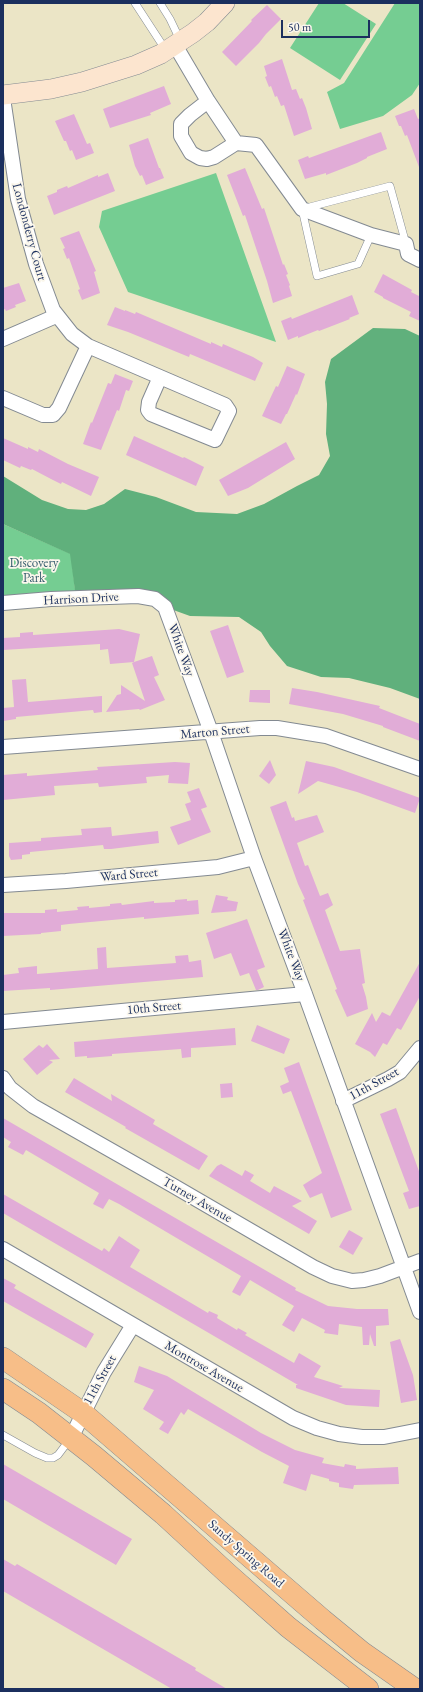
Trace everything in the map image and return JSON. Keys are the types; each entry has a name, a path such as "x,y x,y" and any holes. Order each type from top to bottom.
{"main road":[{"name":"Sandy Spring Road","path":"3,1358 83,1413 323,1620 362,1652 415,1689"},
{"name":"Sandy Spring Road","path":"3,1389 71,1438 163,1514 227,1574 288,1627 368,1689"}],"street":[{"path":"3,95 51,89 82,82 136,65 174,46 207,22 225,3"},
{"path":"174,46 236,143"},
{"name":"Londonderry Court","path":"3,98 14,176 24,227 40,279 56,316 72,334 88,346 160,377 225,405 229,411 215,440 152,414 148,410 149,402 160,377"},
{"path":"208,101 184,119 181,124 181,136 191,153 200,158 206,159 214,157 236,143 256,145 302,209 371,235 406,244 408,254 420,260"},
{"path":"3,339 56,316"},
{"path":"3,398 43,415 53,415 59,408 88,346"},
{"name":"Harrison Drive","path":"3,603 51,599 138,596 152,598 158,601"},
{"name":"White Way","path":"158,601 165,607 168,615 211,732 254,858 306,994 343,1101 420,1312"},
{"name":"Marton Street","path":"3,747 266,728 290,729 311,732 338,740 420,769"},
{"name":"Ward Street","path":"3,885 66,881 218,867 254,858"},
{"name":"10th Street","path":"3,1022 306,994"},
{"name":"11th Street","path":"343,1101 400,1072 420,1048"},
{"name":"Turney Avenue","path":"3,1078 10,1088 33,1106 172,1185 313,1268 332,1276 352,1281 380,1276 420,1261"},
{"name":"Montrose Avenue","path":"3,1249 293,1418 317,1428 339,1434 362,1437 384,1437 420,1430"},
{"name":"11th Street","path":"71,1438 104,1372 133,1325"}],"lane":[{"path":"135,3 174,46"},
{"path":"160,3 170,19 174,46"},
{"path":"371,235 358,264 317,276 302,209 390,186 406,244"},
{"path":"3,1435 47,1458 53,1458 58,1455 71,1438"}],"green space":[{"path":"319,3 343,3 376,24 340,80 290,48"},
{"path":"395,3 420,3 420,83 412,95 383,116 340,129 327,92 344,83"},
{"path":"216,173 276,342 128,292 99,227 102,211"},
{"path":"373,328 405,329 420,336 420,699 390,688 349,678 321,677 287,666 270,646 261,632 239,617 190,616 165,607 158,601 76,598 70,554 3,524 3,476 42,500 68,509 86,510 104,504 125,489 156,497 196,512 237,514 264,504 319,475 330,456 326,434 327,404 325,382 331,359"},
{"name":"Discovery Park","path":"3,524 71,554 76,598 3,603"}],"building":[{"path":"267,5 281,19 236,66 222,52"},
{"path":"282,59 292,90 296,89 300,99 302,98 312,129 294,136 284,105 281,106 277,96 275,97 271,86 269,87 265,77 267,76 264,66"},
{"path":"164,86 171,104 150,113 151,115 110,128 103,109"},
{"path":"414,109 418,119 420,118 420,167 407,135 405,136 395,116"},
{"path":"74,114 87,144 90,143 94,153 76,160 72,150 70,151 66,141 64,141 55,121"},
{"path":"381,132 387,149 326,175 326,173 305,179 298,160 308,156 309,158"},
{"path":"148,138 164,178 146,185 142,175 140,176 135,166 129,145"},
{"path":"245,168 262,209 264,208 283,265 284,264 288,274 286,275 292,296 273,303 245,215 243,216 227,175"},
{"path":"108,173 115,191 54,215 47,196 67,186 68,188 98,175 98,177"},
{"path":"79,231 96,271 94,272 100,293 82,300 78,290 80,289 69,258 67,259 63,249 65,248 60,238"},
{"path":"383,274 412,290 411,292 419,296 420,294 420,321 409,316 411,312 374,292"},
{"path":"19,283 26,301 15,305 16,307 6,311 5,309 3,310 3,288"},
{"path":"352,295 359,314 319,331 318,330 298,338 298,336 288,340 281,321 291,317 292,319"},
{"path":"115,307 135,314 136,312 211,344 211,342 222,347 223,344 253,357 263,363 255,381 190,354 189,357 107,325"},
{"path":"287,366 305,374 297,395 296,394 281,424 262,416 276,386 278,387"},
{"path":"115,374 133,381 129,391 126,390 119,411 117,410 101,450 83,444 108,383 111,384"},
{"path":"134,436 204,467 196,486 126,455"},
{"path":"3,438 28,449 28,447 38,452 39,449 68,464 99,477 91,496 62,482 61,484 32,469 31,470 21,466 20,468 3,460"},
{"path":"286,442 295,459 248,488 228,496 219,480"},
{"path":"228,625 244,672 227,678 210,631"},
{"path":"119,629 140,634 134,662 110,664 108,649 100,650 100,644 3,650 3,638 20,637 20,633 33,632 33,635"},
{"path":"152,656 159,675 154,677 165,700 140,710 106,712 117,695 121,694 121,685 145,701 132,663"},
{"path":"26,679 28,702 102,696 102,712 94,713 93,710 16,717 16,719 3,721 3,708 14,707 12,680"},
{"path":"292,688 380,706 379,708 420,724 420,741 383,726 343,714 289,704"},
{"path":"250,690 270,690 270,703 249,702"},
{"path":"270,760 276,775 269,784 259,776"},
{"path":"306,761 334,767 420,798 415,813 357,792 318,781 298,794"},
{"path":"175,762 190,763 188,784 168,783 169,775 146,777 147,783 99,787 98,783 54,786 55,795 3,800 3,775 27,773 27,776 98,770 97,767"},
{"path":"199,788 207,807 201,809 211,832 178,845 170,827 191,820 185,804 191,802 187,792"},
{"path":"286,801 292,818 294,817 295,821 317,815 324,832 297,843 305,866 308,865 320,896 328,893 333,905 325,910 340,951 360,949 365,983 362,984 368,1009 347,1017 335,990 337,989 270,807"},
{"path":"111,827 112,836 158,831 159,843 111,849 104,849 103,845 30,852 30,854 22,855 22,859 11,860 9,856 9,843 41,841 41,838 82,835 81,829"},
{"path":"216,895 228,897 227,900 238,902 236,911 211,913"},
{"path":"187,899 187,901 198,900 199,914 144,919 144,917 69,924 61,925 61,931 41,934 3,936 3,913 45,913 45,910 57,909 57,912 78,910 77,907 89,906 89,908 110,906 110,904 121,903 122,905 154,901 154,903 175,902 175,900"},
{"path":"247,919 265,967 257,970 264,987 258,990 256,990 249,973 240,976 231,953 214,959 206,933"},
{"path":"106,947 107,968 176,963 175,956 188,955 189,962 201,960 203,977 50,990 50,988 3,991 3,975 19,973 18,968 37,966 37,974 98,969 97,948"},
{"path":"420,962 420,996 401,1030 397,1028 387,1045 383,1043 375,1057 370,1052 355,1044 372,1013 376,1022 382,1012 390,1016"},
{"path":"257,1025 290,1039 284,1054 251,1041"},
{"path":"235,1028 236,1045 191,1048 191,1057 182,1058 181,1049 112,1054 112,1056 87,1058 87,1056 75,1057 74,1042"},
{"path":"47,1044 60,1059 49,1060 53,1062 37,1075 23,1059 39,1045 43,1048"},
{"path":"299,1062 352,1210 331,1218 322,1193 310,1198 303,1185 322,1173 291,1091 283,1094 280,1086 289,1082 284,1068"},
{"path":"74,1078 112,1101 111,1094 155,1120 153,1124 208,1156 199,1170 65,1092"},
{"path":"232,1083 233,1097 221,1098 220,1084"},
{"path":"396,1108 420,1174 420,1206 409,1209 403,1193 409,1191 380,1114"},
{"path":"3,1118 296,1288 295,1290 328,1306 357,1309 388,1309 389,1325 376,1326 376,1346 374,1346 370,1334 369,1345 363,1345 362,1327 339,1324 338,1335 324,1333 325,1330 302,1318 294,1332 282,1325 294,1306 250,1280 240,1296 232,1292 241,1276 109,1199 103,1209 93,1204 99,1193 26,1150 23,1155 8,1147 11,1142 3,1137"},
{"path":"221,1164 242,1176 245,1170 254,1175 250,1181 270,1193 274,1186 302,1201 292,1206 317,1221 309,1234 209,1176 217,1166"},
{"path":"3,1194 102,1251 104,1248 109,1252 119,1236 140,1250 130,1267 208,1313 209,1311 218,1315 217,1318 237,1330 238,1328 247,1333 245,1335 294,1363 299,1353 321,1366 314,1377 343,1386 339,1388 380,1390 379,1407 346,1405 296,1388 296,1385 298,1385 3,1213"},
{"path":"349,1230 363,1238 353,1255 339,1247"},
{"path":"3,1278 16,1285 14,1288 94,1334 86,1348 3,1301"},
{"path":"400,1339 413,1375 417,1400 401,1403 390,1342"},
{"path":"139,1366 167,1376 261,1433 295,1450 324,1458 322,1463 344,1467 345,1464 356,1466 356,1469 398,1467 399,1484 354,1485 353,1489 339,1487 339,1483 311,1474 306,1491 283,1483 289,1466 188,1409 184,1415 181,1412 168,1434 159,1429 164,1422 143,1409 154,1390 134,1382"},
{"path":"3,1464 132,1539 116,1565 3,1499"},
{"path":"3,1559 15,1566 17,1564 196,1668 195,1670 227,1689 172,1689 3,1591"}]}
